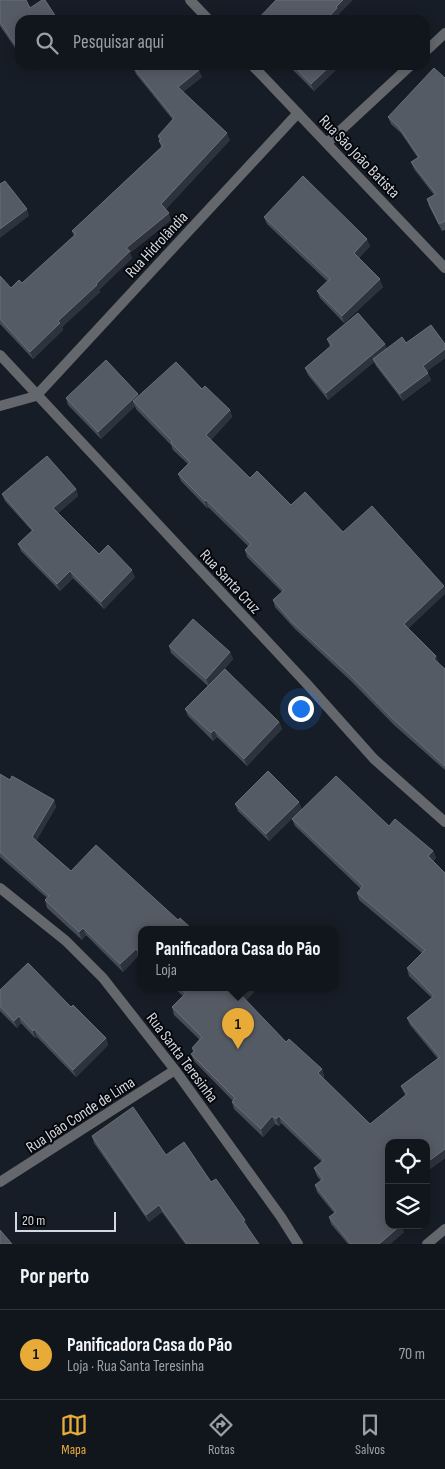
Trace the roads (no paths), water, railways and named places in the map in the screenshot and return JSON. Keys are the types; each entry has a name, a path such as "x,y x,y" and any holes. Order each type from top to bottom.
{"street":[{"path":"190,0 205,15"},
{"path":"430,47 445,33"},
{"name":"Rua São João Batista","path":"257,70 445,268"},
{"path":"327,143 406,70"},
{"name":"Rua Hidrolândia","path":"36,396 298,114"},
{"name":"Rua Santa Cruz","path":"0,355 36,396 301,677 374,758 445,822"},
{"path":"0,406 36,396"},
{"name":"Rua Santa Teresinha","path":"0,888 66,941 103,978 175,1070 281,1216 298,1244"},
{"name":"Rua João Conde de Lima","path":"0,1182 175,1070"},
{"path":"427,1244 445,1229"}],"place":[{"name":"Panificadora Casa do Pão","path":"238,1049"}]}
